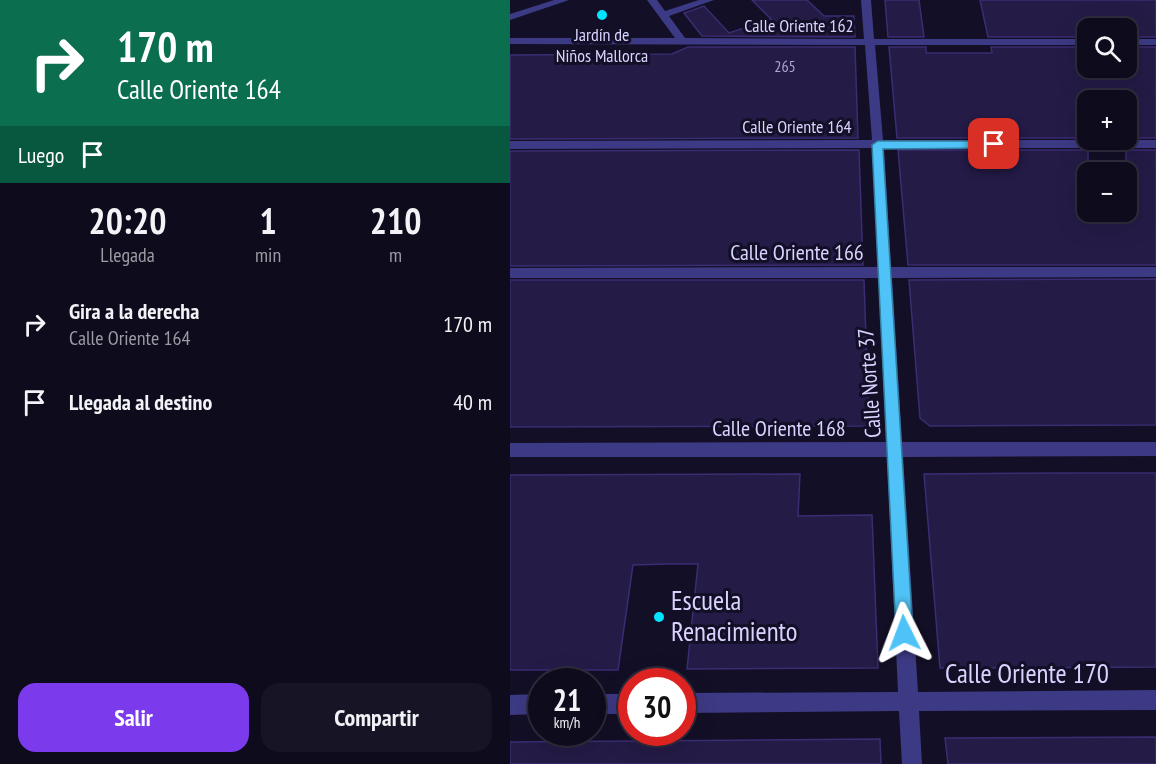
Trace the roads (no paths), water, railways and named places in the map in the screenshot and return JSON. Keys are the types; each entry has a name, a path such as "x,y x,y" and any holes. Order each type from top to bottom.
{"street":[{"path":"510,17 564,0"},
{"path":"652,0 683,42"},
{"path":"664,14 709,0"},
{"name":"Calle Norte 37","path":"866,0 878,145 912,764"},
{"name":"Calle Oriente 162","path":"510,41 1077,42"},
{"path":"1137,42 1156,42"},
{"name":"Calle Oriente 164","path":"510,145 1156,144"},
{"name":"Calle Oriente 166","path":"510,273 1156,273"},
{"name":"Calle Oriente 168","path":"510,450 1156,449"},
{"name":"Calle Oriente 170","path":"696,703 1156,700"},
{"path":"510,705 528,704"}],"place":[{"name":"Jardín de Niños Mallorca","path":"602,15"},
{"name":"Escuela Renacimiento","path":"659,617"}]}
